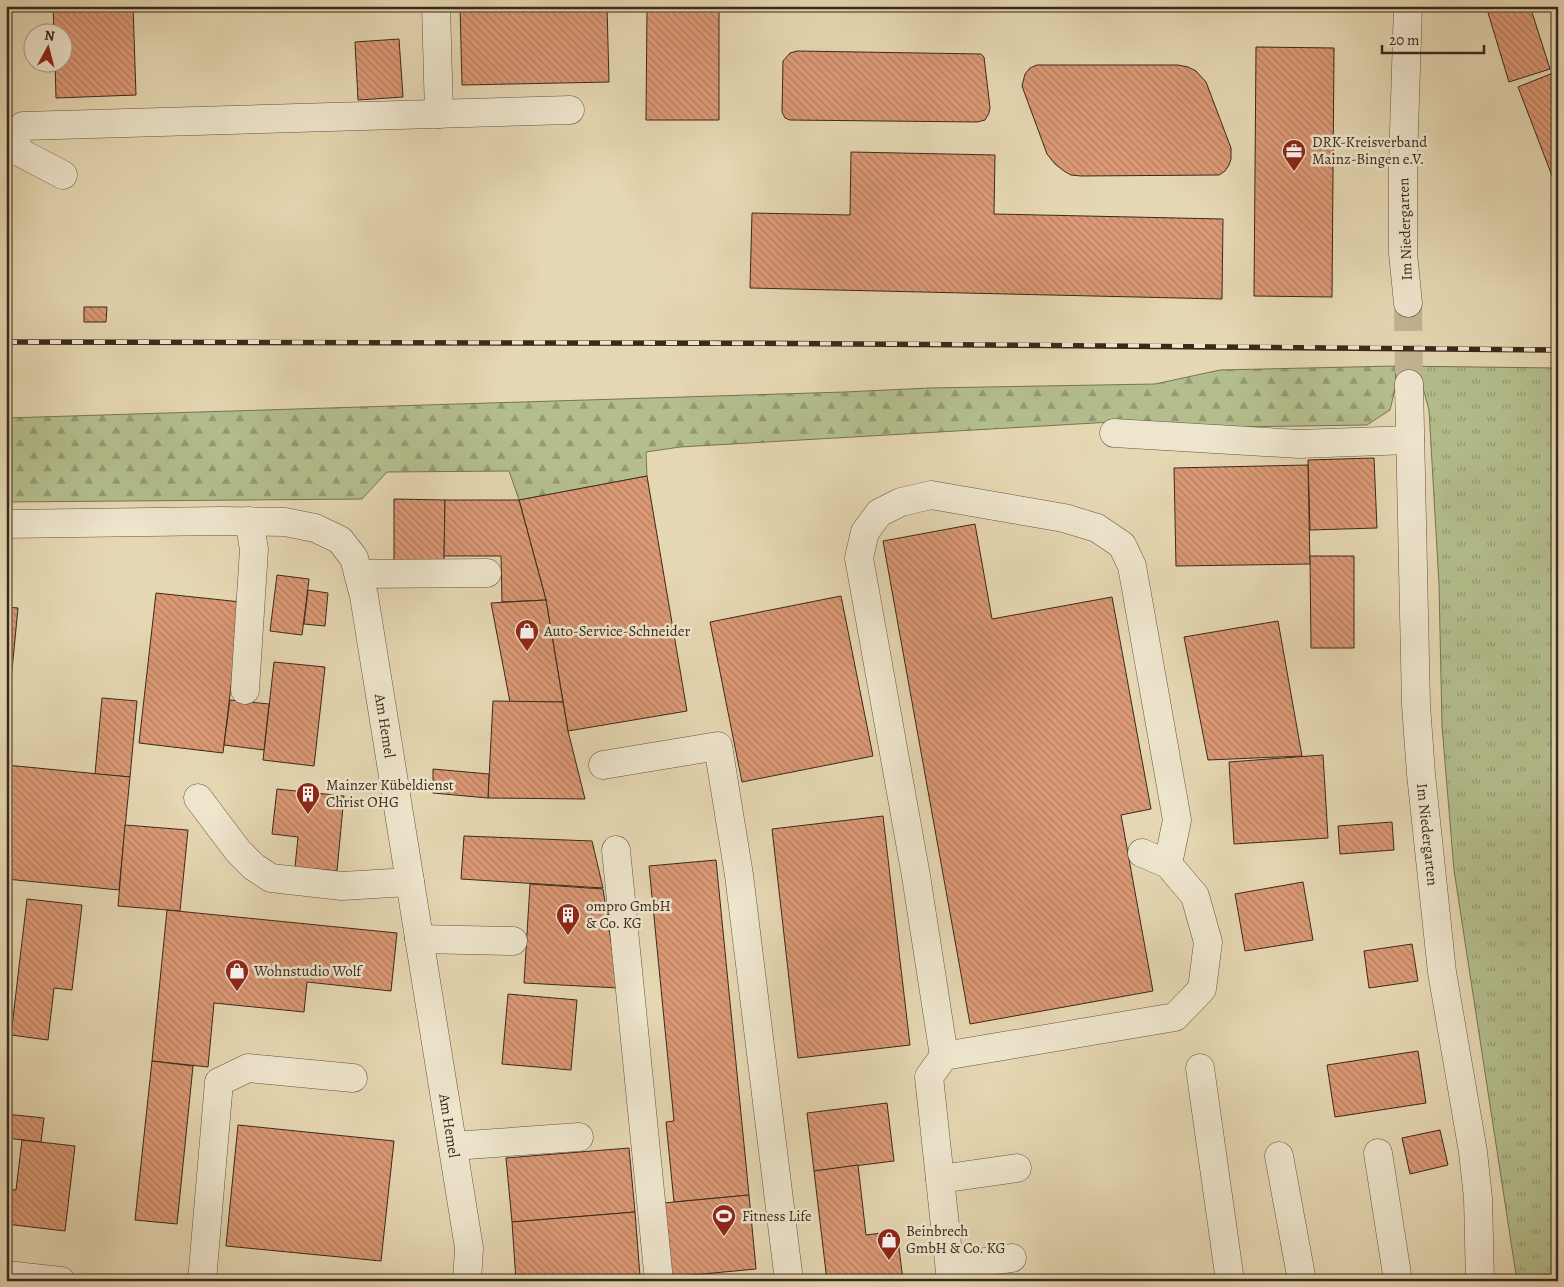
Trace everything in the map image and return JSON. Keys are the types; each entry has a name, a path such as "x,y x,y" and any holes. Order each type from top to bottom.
{"street":[{"path":"436,6 439,114"},
{"name":"Im Niedergarten","path":"1408,6 1403,162 1403,253 1408,303"},
{"path":"63,175 9,146 22,126 570,110"},
{"name":"Im Niedergarten","path":"1409,384 1416,705 1421,774 1442,972 1473,1152 1478,1198 1480,1281"},
{"path":"1114,433 1299,444 1410,440"},
{"path":"1012,1258 950,1274 929,1077 944,1056 916,876 859,558 865,532 879,513 901,502 931,495 1064,518 1097,528 1122,545 1132,566 1177,820 1168,864"},
{"path":"245,690 254,549 249,521"},
{"name":"Am Hemel","path":"6,524 285,522 315,528 340,540 354,558 359,574 470,1248 467,1281"},
{"path":"359,574 487,573"},
{"path":"603,765 718,746 739,874 789,1281"},
{"path":"198,798 238,851 254,867 271,878 342,886 410,882"},
{"path":"616,850 659,1281"},
{"path":"944,1056 1175,1017 1202,989 1208,942 1195,896 1168,864 1142,853"},
{"path":"419,939 513,941"},
{"path":"202,1281 219,1082 248,1068 353,1078"},
{"path":"1200,1068 1230,1281"},
{"path":"453,1146 579,1137"},
{"path":"1378,1153 1398,1281"},
{"path":"1279,1156 1302,1281"},
{"path":"940,1179 1016,1168"},
{"path":"6,1275 61,1281"}],"green space":[{"path":"1395,366 1558,368 1558,1281 1517,1281 1454,870 1442,726 1439,584 1429,410 1422,384 1396,385"},
{"path":"1395,366 1396,385 1390,410 1367,425 1232,427 1129,421 680,447 646,452 647,476 519,500 509,471 387,472 362,499 6,502 6,418 929,388 1155,384 1220,370"}],"building":[{"path":"53,6 133,6 136,95 56,98 55,72 72,72 72,22 54,22"},
{"path":"460,6 607,6 609,82 462,85"},
{"path":"647,6 719,6 719,120 646,120"},
{"path":"1486,6 1530,6 1550,69 1509,82"},
{"path":"399,39 403,97 358,100 355,42"},
{"path":"1256,47 1334,48 1332,297 1254,296"},
{"path":"797,51 981,54 984,57 989,113 985,120 977,122 790,120 785,118 782,112 783,61 790,53"},
{"path":"1037,65 1178,65 1196,71 1206,82 1231,148 1229,165 1219,175 1071,175 1055,164 1047,154 1022,86 1025,74 1030,68"},
{"path":"1558,71 1558,180 1554,181 1518,87"},
{"path":"851,152 995,155 994,214 1223,219 1222,299 750,288 752,213 850,215"},
{"path":"84,307 107,307 106,322 84,322"},
{"path":"1374,458 1377,528 1310,530 1308,460"},
{"path":"1308,465 1310,564 1176,566 1174,468"},
{"path":"647,476 687,711 568,731 546,600 519,500"},
{"path":"394,499 445,500 444,566 394,565"},
{"path":"445,500 519,500 546,600 502,602 501,556 444,556"},
{"path":"975,524 992,619 1112,597 1151,809 1121,815 1153,991 970,1024 883,541"},
{"path":"1310,556 1354,556 1354,648 1311,648"},
{"path":"277,575 309,579 302,635 270,631"},
{"path":"308,590 328,593 325,626 304,624"},
{"path":"156,593 241,602 223,753 139,743"},
{"path":"841,596 873,756 742,782 710,622"},
{"name":"Auto-Service-Schneider","path":"546,600 563,702 510,702 491,603"},
{"path":"6,607 18,608 6,732"},
{"path":"1278,621 1302,756 1208,760 1184,637"},
{"path":"274,662 325,667 314,766 263,760"},
{"path":"102,698 137,701 130,777 95,774"},
{"path":"230,700 269,704 264,750 224,745"},
{"path":"493,701 563,702 568,731 585,799 488,798"},
{"path":"1323,755 1328,838 1234,844 1229,762"},
{"path":"6,765 130,777 119,890 6,879"},
{"path":"433,769 489,774 488,798 433,793"},
{"name":"Mainzer Kübeldienst Christ OHG","path":"277,789 344,796 337,871 295,867 298,837 272,834"},
{"path":"883,816 910,1045 798,1058 772,829"},
{"path":"1392,822 1394,850 1340,854 1338,826"},
{"path":"125,825 188,830 180,911 118,906"},
{"path":"464,836 592,841 603,888 461,879"},
{"path":"716,860 749,1195 674,1202 666,1122 674,1121 649,866"},
{"path":"1303,882 1313,940 1245,951 1235,894"},
{"name":"ompro GmbH & Co. KG","path":"530,884 603,889 618,988 524,983"},
{"path":"27,899 82,905 72,990 54,988 48,1040 11,1035"},
{"path":"167,910 397,933 391,991 307,982 304,1012 214,1003 208,1067 152,1061"},
{"path":"1412,944 1418,981 1369,988 1364,951"},
{"path":"508,994 577,1000 571,1070 502,1064"},
{"path":"1418,1051 1426,1103 1335,1117 1327,1065"},
{"path":"152,1061 193,1066 177,1224 135,1220"},
{"path":"887,1103 894,1161 814,1171 807,1113"},
{"path":"6,1114 44,1118 41,1142 6,1138"},
{"path":"238,1125 394,1141 381,1261 226,1246"},
{"path":"1440,1130 1448,1165 1410,1174 1402,1138"},
{"path":"22,1140 75,1146 65,1231 6,1224 6,1189 16,1190"},
{"path":"629,1148 635,1212 512,1222 506,1158"},
{"path":"858,1165 866,1235 897,1231 903,1281 827,1281 814,1171"},
{"path":"749,1195 756,1269 671,1277 664,1203"},
{"path":"635,1212 640,1276 582,1281 516,1281 512,1222"}],"tunnel":[{"path":"1408,303 1409,384"}],"railway":[{"path":"6,342 782,343 1558,350"}],"place":[{"name":"DRK-Kreisverband Mainz-Bingen e.V.","path":"1294,172"},
{"name":"Auto-Service-Schneider","path":"527,652"},
{"name":"Mainzer Kübeldienst Christ OHG","path":"308,815"},
{"name":"ompro GmbH & Co. KG","path":"568,936"},
{"name":"Wohnstudio Wolf","path":"237,992"},
{"name":"Fitness Life","path":"724,1237"},
{"name":"Beinbrech GmbH & Co. KG","path":"889,1261"}]}
